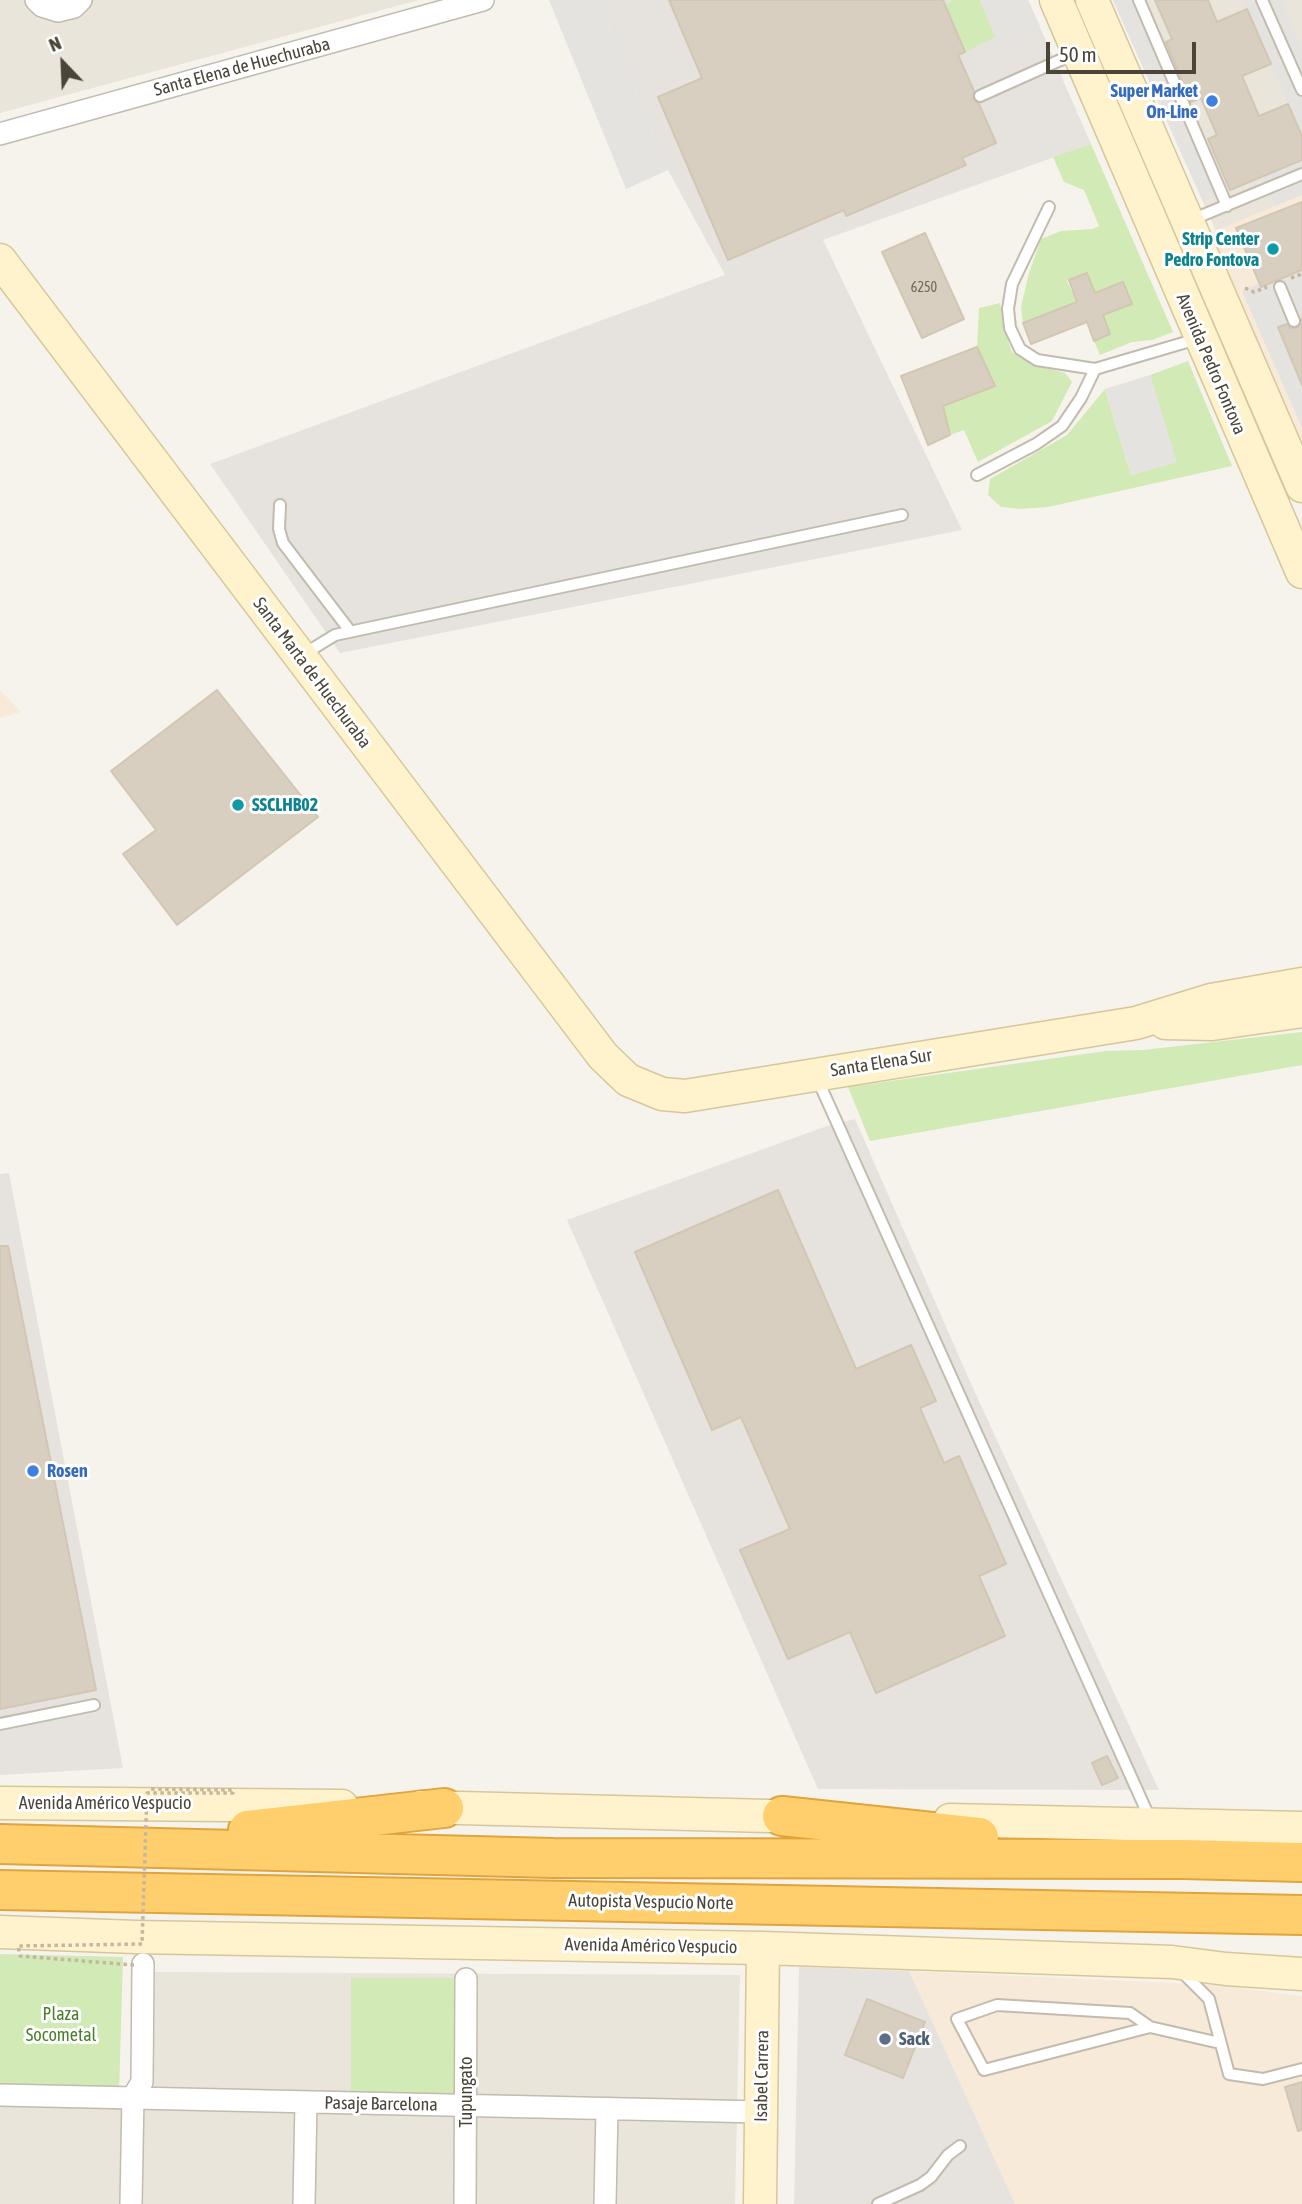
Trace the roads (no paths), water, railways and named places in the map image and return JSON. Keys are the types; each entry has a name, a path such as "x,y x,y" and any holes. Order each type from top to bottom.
{"highway":[{"path":"108,1846 444,1808"},
{"path":"782,1816 1183,1859"},
{"path":"0,1844 553,1858 1183,1859 1302,1862"},
{"name":"Autopista Vespucio Norte","path":"0,1891 1302,1914"},
{"path":"0,1910 182,1894"}],"street":[{"path":"36,0 42,6 58,11 74,7 81,0"},
{"name":"Santa Elena de Huechuraba","path":"0,134 483,0"},
{"name":"Avenida Pedro Fontova","path":"1056,0 1302,572"},
{"name":"Avenida Pedro Fontova","path":"1092,0 1302,486"},
{"name":"Santa Marta de Huechuraba","path":"0,260 594,1045 614,1069 628,1080"},
{"name":"Santa Elena Sur","path":"628,1080 663,1094 685,1096 1136,1023 1211,1000 1302,984"},
{"name":"Santa Elena Sur","path":"1136,1023 1212,1024 1302,1011"},
{"name":"Avenida Américo Vespucio","path":"0,1803 236,1804 1302,1828"},
{"name":"Avenida Américo Vespucio","path":"0,1932 135,1937 763,1948 1172,1962 1222,1977 1302,1974"},
{"name":"Isabel Carrera","path":"760,2204 763,1948"},
{"path":"131,2204 133,2098 142,2082 139,1965"},
{"name":"Tupungato","path":"465,2204 466,1979"},
{"name":"Pasaje Barcelona","path":"0,2095 761,2112"},
{"path":"304,2204 306,2102"},
{"path":"606,2204 607,2109"}],"lane":[{"path":"1139,0 1227,206"},
{"path":"1262,0 1302,90"},
{"path":"980,96 1079,52"},
{"path":"1187,222 1302,174"},
{"path":"1049,207 1012,285 1008,309 1010,328 1020,349 1037,359 1096,369 1200,338"},
{"path":"1280,287 1294,321"},
{"path":"976,475 1036,444 1062,426 1096,369"},
{"path":"280,505 279,529 284,543 351,631"},
{"path":"299,657 328,638 351,631 902,515"},
{"path":"815,1074 1153,1826"},
{"path":"0,1724 94,1704"},
{"path":"1172,1962 1209,1998 1229,2074 1263,2079 1302,2069"},
{"path":"1209,1998 1222,1977"},
{"path":"1150,2027 984,2070 957,2020 997,2005 1129,2013 1150,2027 1220,2043"},
{"path":"878,2204 920,2185 960,2146"}],"place":[{"name":"Super Market On-Line","path":"1212,101"},
{"name":"Strip Center Pedro Fontova","path":"1273,249"},
{"name":"SSCLHB02","path":"238,805"},
{"name":"Rosen","path":"33,1471"},
{"name":"Sack","path":"885,2039"}],"park label":[{"name":"Plaza Socometal","path":"61,2024"}]}
